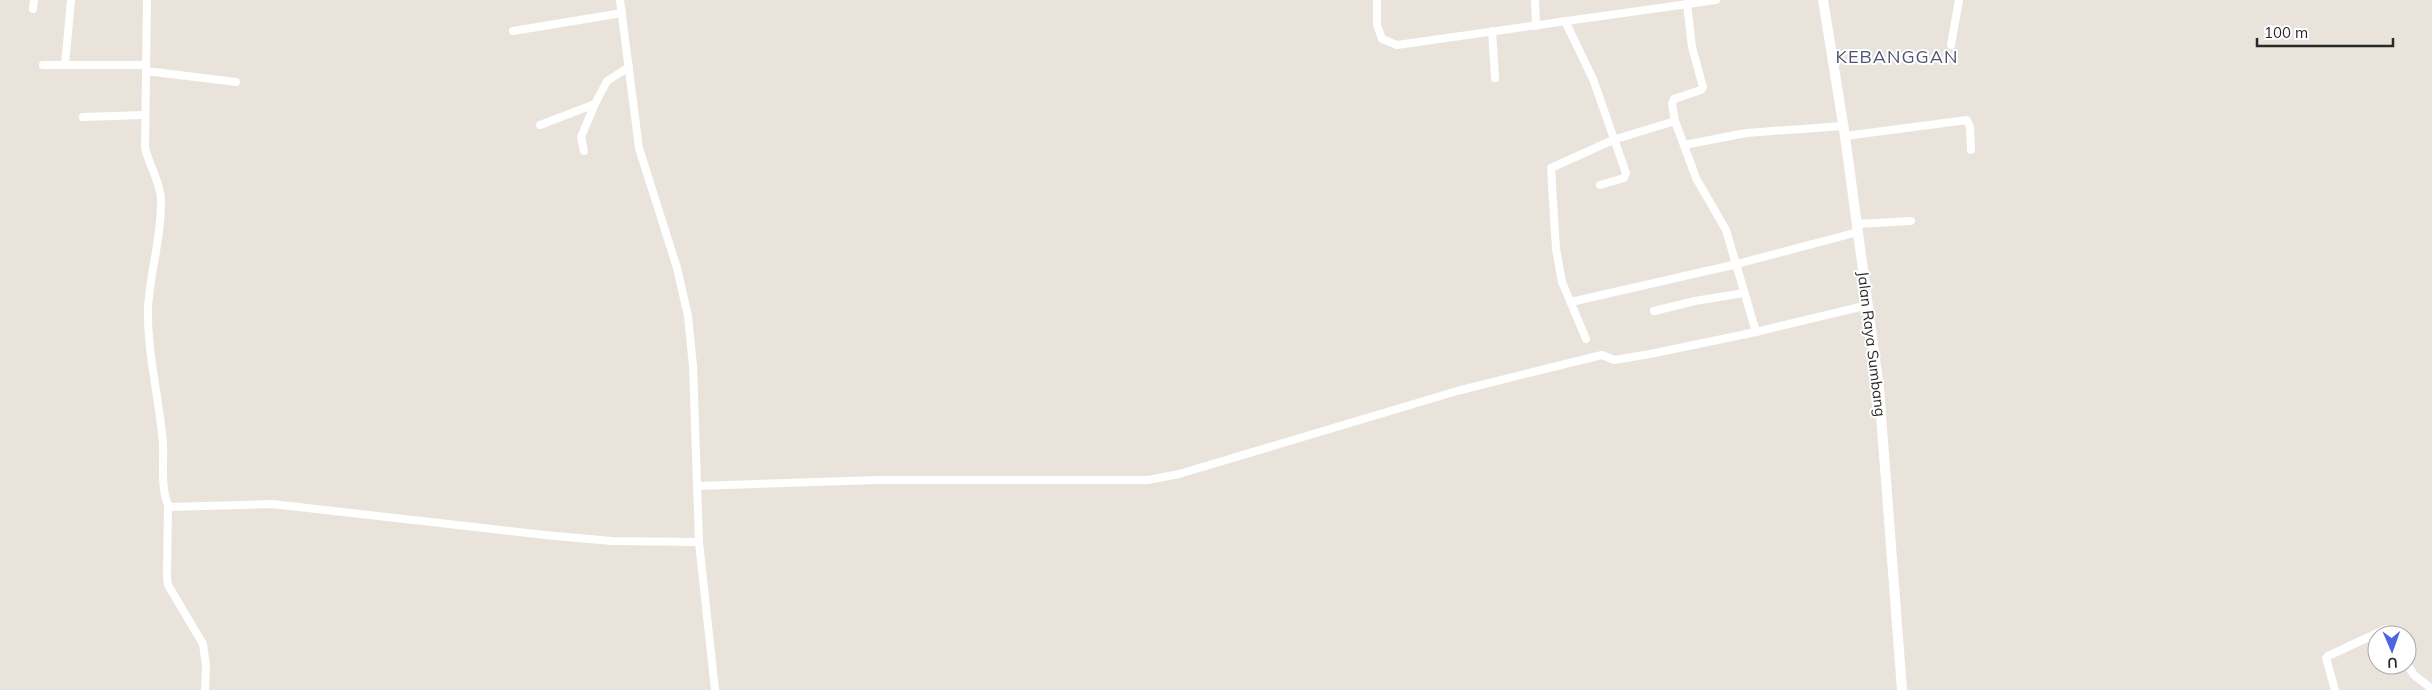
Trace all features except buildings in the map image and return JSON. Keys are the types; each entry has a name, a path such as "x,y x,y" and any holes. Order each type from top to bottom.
{"street":[{"path":"33,9 34,0"},
{"path":"65,65 71,0"},
{"path":"147,0 144,148 160,195 160,230 148,308 150,359 157,388 168,504 167,578 168,585 203,644 206,666 205,690"},
{"path":"620,0 639,148 677,268 688,316 693,366 699,542 715,690"},
{"path":"1377,0 1377,25 1382,39 1389,43 1417,44 1716,0"},
{"path":"1535,0 1536,26"},
{"name":"Jalan Raya Sumbang","path":"1823,0 1844,131 1880,389 1902,690"},
{"path":"1951,45 1958,0"},
{"path":"1687,4 1692,47 1702,87 1701,90 1674,99 1672,104 1675,121 1696,178 1726,230 1756,332"},
{"path":"513,31 622,13"},
{"path":"1565,21 1593,79 1625,176 1624,178 1600,185"},
{"path":"1492,32 1495,78"},
{"path":"44,65 146,68 236,82"},
{"path":"584,151 581,137 607,81 629,67"},
{"path":"540,125 596,104"},
{"path":"82,117 144,115"},
{"path":"1684,145 1746,133 1844,131 1967,120 1970,127 1971,150"},
{"path":"1586,339 1562,282 1556,249 1551,168 1613,140 1675,121"},
{"path":"1572,302 1737,264 1858,228 1911,221"},
{"path":"1654,311 1695,301 1744,293"},
{"path":"696,486 878,480 1138,482 1179,474 1470,388 1602,355 1614,360 1636,356 1756,332 1868,305"},
{"path":"168,504 172,508 227,504 272,504 555,536 612,541 699,542"},
{"path":"2335,690 2326,658 2367,639"},
{"path":"2414,675 2432,689"}],"district":[{"name":"KEBANGGAN","path":"1897,56"}]}
